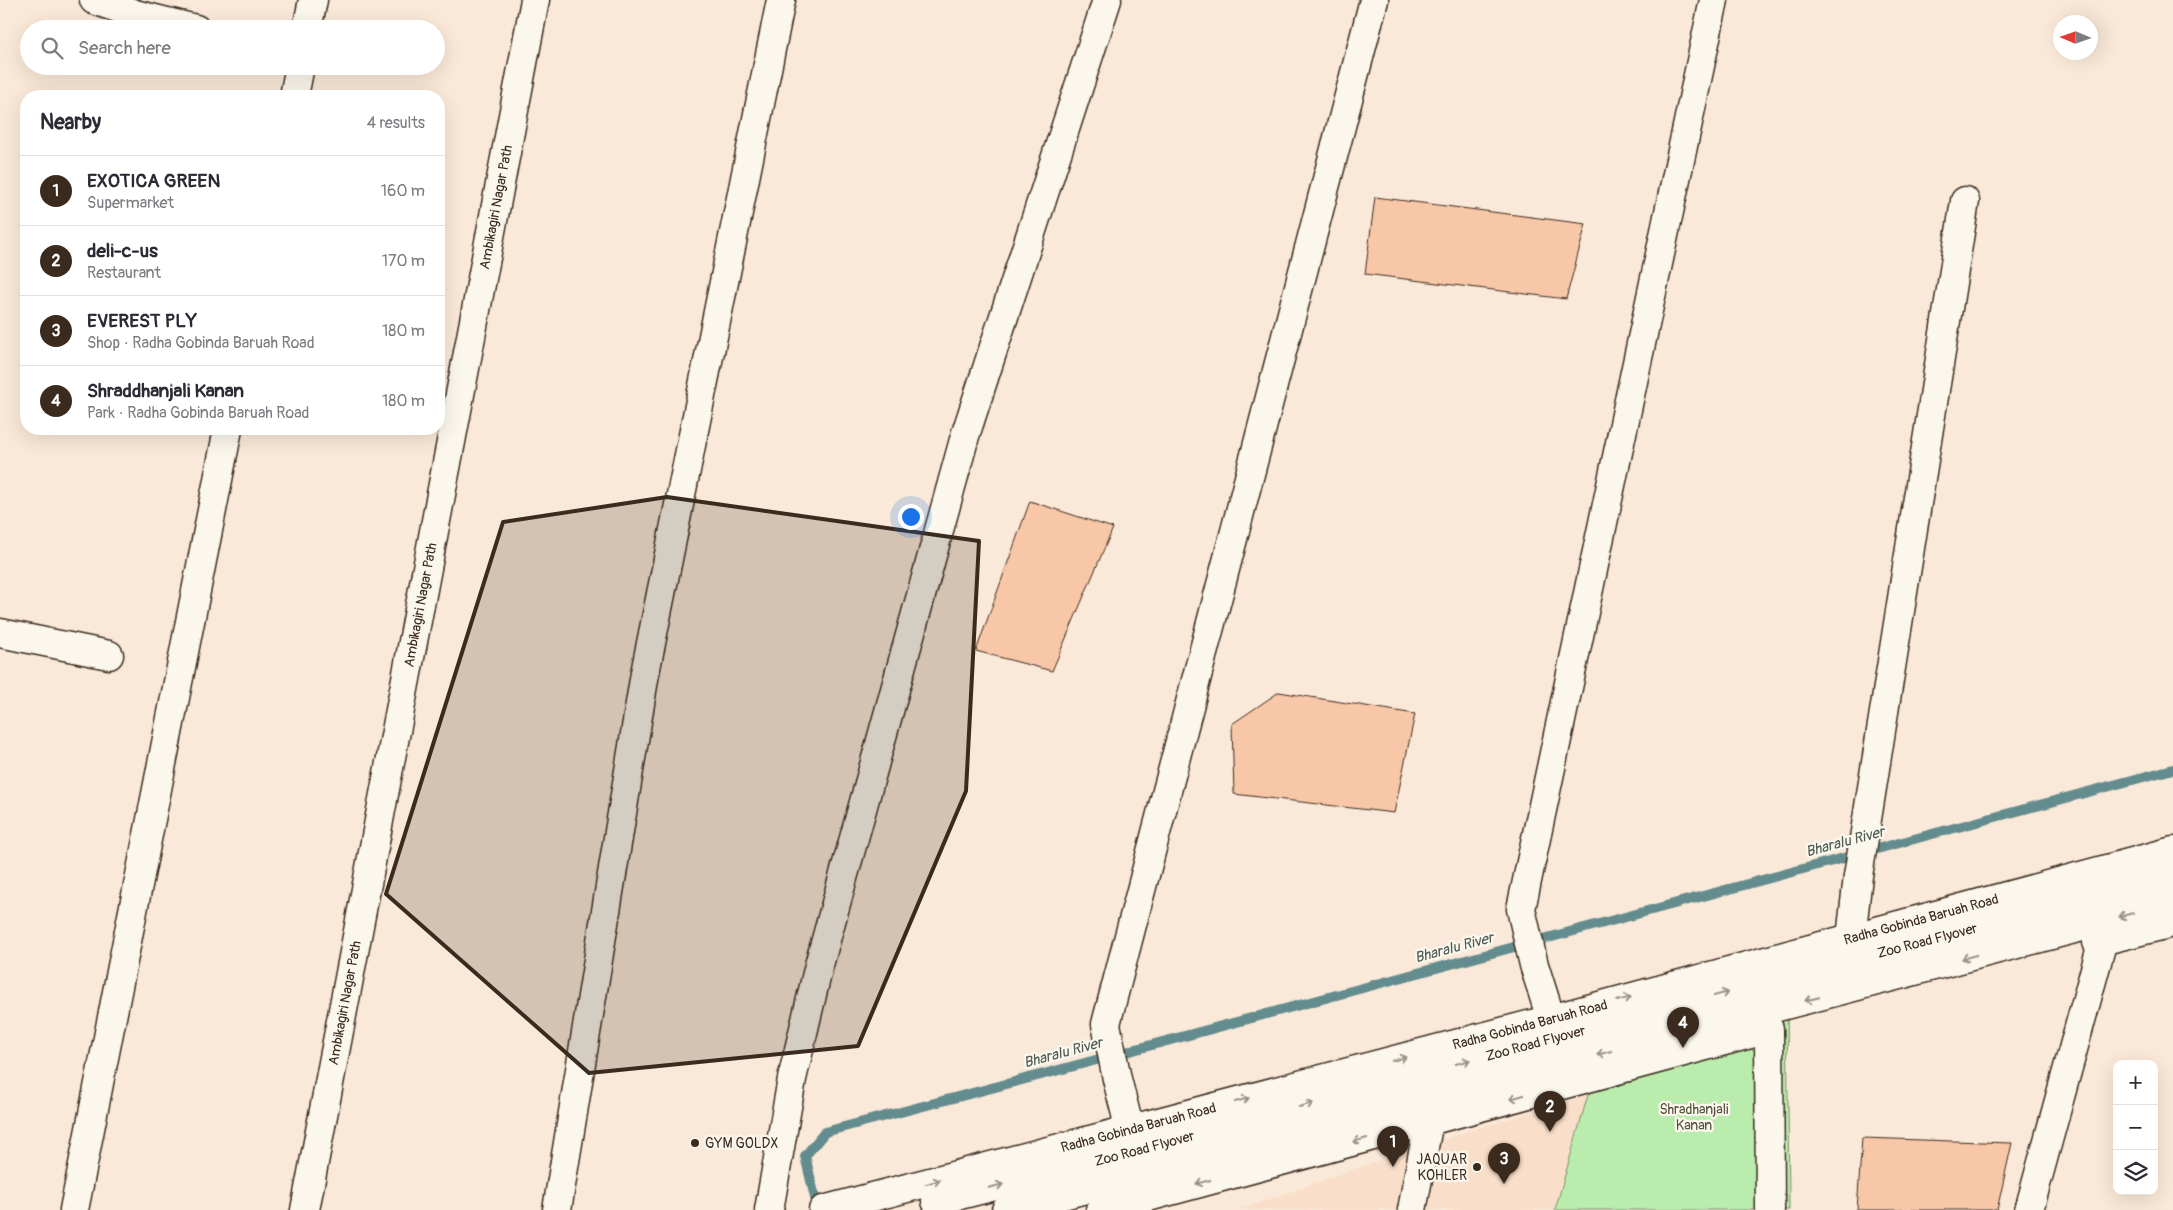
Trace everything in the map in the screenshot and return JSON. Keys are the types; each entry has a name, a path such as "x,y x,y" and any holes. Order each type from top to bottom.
{"street":[{"path":"94,0 159,20"},
{"path":"309,20 313,0"},
{"name":"Ambikagiri Nagar Path","path":"305,1210 535,0"},
{"path":"557,1210 645,673 781,0"},
{"path":"769,1210 792,1078 819,965 965,436 1107,0"},
{"path":"1130,1130 1106,1024 1374,0"},
{"path":"1551,1019 1534,965 1521,909 1714,0"},
{"path":"295,90 298,75"},
{"path":"1851,938 1858,876 1965,201"},
{"path":"74,1210 227,435"},
{"path":"0,633 109,654"},
{"name":"Radha Gobinda Baruah Road","path":"892,1202 1130,1130 1551,1019 2173,851"},
{"name":"Zoo Road Flyover","path":"892,1202 1127,1153 1546,1040 2173,876"},
{"name":"Zoo Road Flyover","path":"1006,1210 2173,903"},
{"path":"1100,1210 1769,1029 2173,923"},
{"path":"2029,1210 2103,940"},
{"path":"1769,1029 1770,1210"},
{"path":"1412,1210 1429,1121"},
{"path":"823,1210 892,1202"}],"highlighted area":[{"path":"667,497 979,541 966,791 858,1046 589,1073 386,894 503,522"}],"shaded area":[{"path":"1588,1094 1555,1210 1239,1210 1408,1150"}],"green space":[{"name":"Shradhanjali Kanan","path":"1787,996 1789,1210 1555,1210 1602,1046"}],"building":[{"path":"1375,197 1586,224 1566,299 1365,274"},
{"path":"1030,501 1113,528 1052,671 976,651"},
{"path":"1279,692 1415,714 1394,813 1234,794 1232,724"},
{"path":"1862,1138 2012,1143 1997,1210 1857,1210"}],"waterway":[{"name":"Bharalu River","path":"818,1210 805,1156 825,1132 2173,769"}],"place":[{"name":"Shraddhanjali Kanan","path":"1683,1048"},
{"name":"deli-c-us","path":"1550,1132"},
{"name":"GYM GOLDX","path":"695,1143"},
{"name":"EXOTICA GREEN","path":"1393,1167"},
{"name":"JAQUAR KOHLER","path":"1477,1167"},
{"name":"EVEREST PLY","path":"1504,1184"}]}
